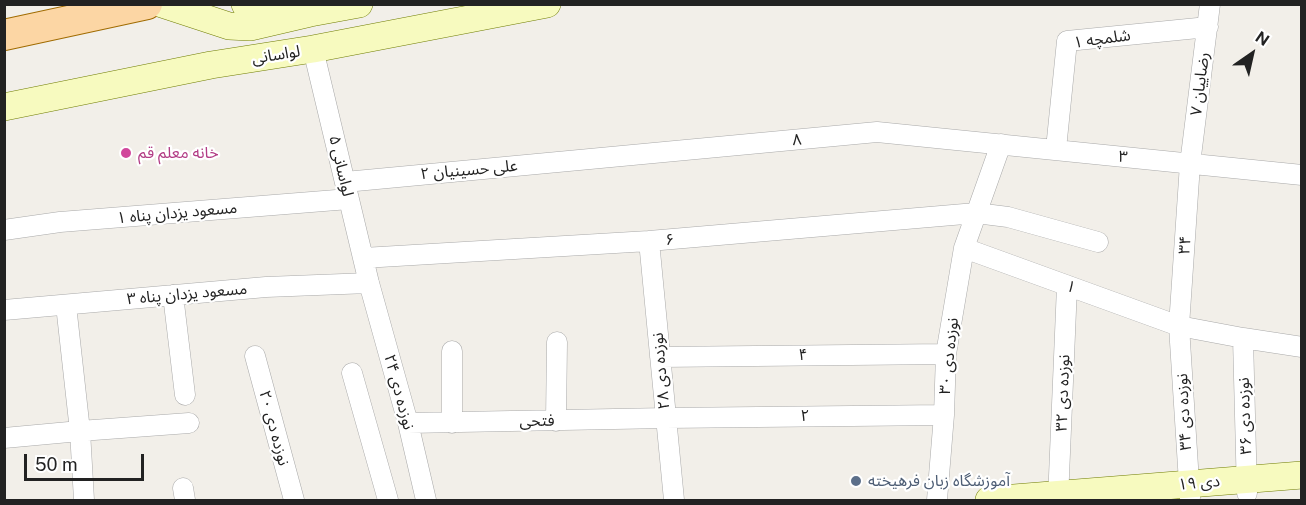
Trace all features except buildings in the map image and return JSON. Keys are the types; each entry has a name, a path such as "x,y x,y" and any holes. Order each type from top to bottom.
{"main road":[{"path":"4,35 147,4"},
{"path":"162,4 229,26 250,27 359,4"},
{"path":"245,4 251,8 310,13"},
{"name":"لواسانی","path":"4,108 211,65 313,49 546,5"},
{"name":"۱۹ دی","path":"989,501 1189,491 1247,486 1302,475"},
{"name":"۱۹ دی","path":"1247,486 1302,488"},
{"name":"۱۹ دی","path":"1163,501 1189,491"}],"street":[{"name":"۷ رضاییان","path":"1190,164 1210,4"},
{"name":"۱ شلمچه","path":"1056,149 1067,41 1208,27"},
{"name":"لواسانی ۵","path":"313,49 369,283"},
{"name":"۸","path":"593,159 877,132 1056,149"},
{"name":"نوزده دی ۳۰","path":"937,501 946,354 964,248 1001,144"},
{"name":"۳","path":"1056,149 1190,164"},
{"name":"۲ علی حسینیان","path":"347,191 593,159"},
{"path":"1190,164 1302,175"},
{"name":"۳۴","path":"1179,326 1190,164"},
{"name":"۱ مسعود یزدان پناه","path":"4,230 347,191"},
{"path":"976,213 1008,216 1098,242"},
{"name":"۶","path":"363,258 649,241 976,213"},
{"name":"نوزده دی ۲۸","path":"649,241 674,501"},
{"name":"۱","path":"964,248 1179,326 1243,338"},
{"name":"۳ مسعود یزدان پناه","path":"4,310 266,286 369,283"},
{"name":"نوزده دی ۲۴","path":"369,283 408,423 426,501"},
{"name":"نوزده دی ۳۲","path":"1058,498 1067,286"},
{"path":"173,295 185,395"},
{"path":"66,305 80,431 84,501"},
{"name":"نوزده دی ۳۴","path":"1179,326 1189,491"},
{"path":"1243,338 1302,347"},
{"name":"نوزده دی ۳۶","path":"1243,338 1247,486"},
{"path":"556,421 557,342"},
{"path":"452,351 452,423"},
{"name":"۴","path":"660,357 946,354"},
{"name":"نوزده دی ۲۰","path":"255,356 294,501"},
{"path":"352,373 388,501"},
{"name":"۲","path":"666,418 944,415"},
{"name":"فتحی","path":"408,423 666,418"},
{"path":"4,438 189,423"}],"place":[{"name":"خانه معلم قم","path":"126,153"},
{"name":"آموزشگاه زبان فرهیخته","path":"856,481"}]}
